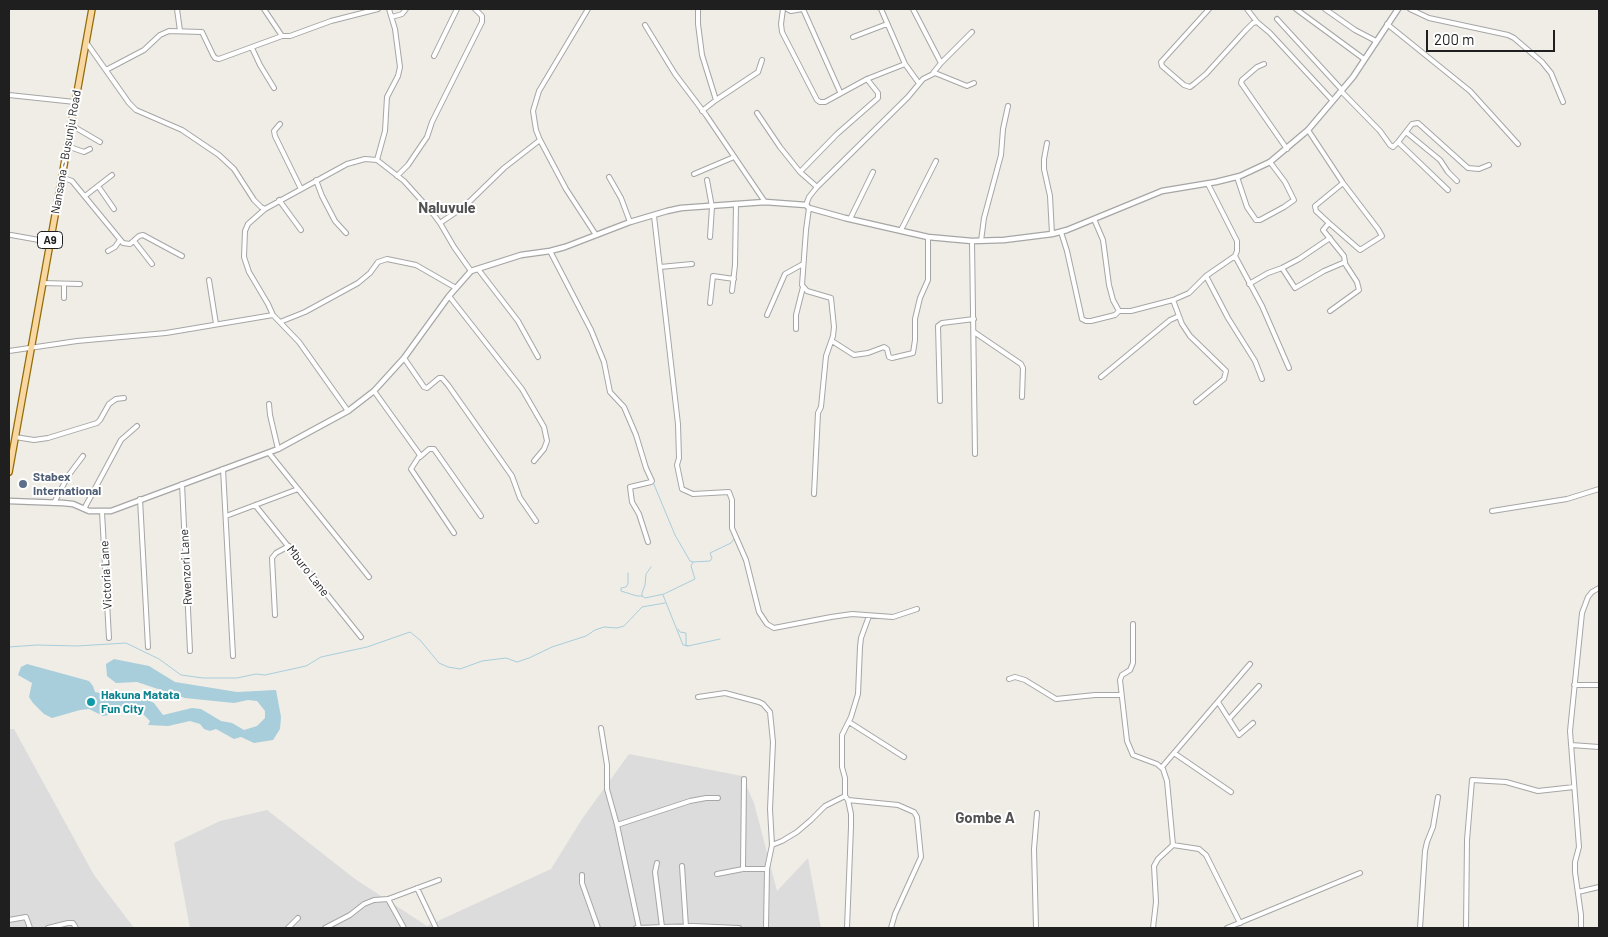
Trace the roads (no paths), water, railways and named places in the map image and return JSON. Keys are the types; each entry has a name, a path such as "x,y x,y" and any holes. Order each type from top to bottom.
{"main road":[{"name":"Nansana - Busunju Road","path":"9,472 92,9"}],"street":[{"path":"177,9 180,31"},
{"path":"264,9 282,36"},
{"path":"106,70 144,50 160,35 169,31 199,31 203,33 215,58 225,58 282,36 290,36 331,21 378,9"},
{"path":"377,160 385,131 387,97 398,76 400,66 389,9"},
{"path":"392,17 402,14 406,9"},
{"path":"434,56 457,9"},
{"path":"397,176 408,165 427,137 432,122 483,19 481,13 475,9"},
{"path":"588,9 539,90 533,111 536,130 540,140 566,189 596,235"},
{"path":"698,9 702,55 716,100"},
{"path":"783,9 782,32 817,100 820,102 825,102 840,92 867,79 905,64"},
{"path":"787,9 791,11 802,9 840,92"},
{"path":"881,9 905,64 918,82"},
{"path":"914,9 941,63"},
{"path":"1209,9 1161,62 1162,66 1187,87 1192,86 1206,74 1245,31 1253,23 1257,22"},
{"path":"1248,9 1257,22 1270,33 1332,100"},
{"path":"1296,9 1364,59"},
{"path":"1325,9 1347,25 1376,41"},
{"path":"9,501 73,504 84,509 102,512 112,511 140,499 269,453 348,411 374,391 404,358 449,296 471,271 521,255 550,251 630,222 681,208 765,202 808,207 928,237 972,241 1004,240 1061,232 1108,212 1130,206 1162,191 1208,184 1237,177 1270,162 1308,130 1342,90 1398,9"},
{"path":"1410,9 1429,18 1508,35 1514,38 1542,62 1551,73 1563,102"},
{"path":"1276,19 1342,90"},
{"path":"853,37 887,24"},
{"path":"1387,24 1470,91 1518,144"},
{"path":"645,25 676,74 765,202"},
{"path":"796,328 796,315 802,287 809,197 908,96 918,82 933,73 972,32"},
{"path":"86,42 121,93 136,110 182,130 219,155 234,169 254,200 265,209"},
{"path":"252,48 274,88"},
{"path":"702,110 758,72 762,60"},
{"path":"1264,64 1247,75 1241,83 1287,149"},
{"path":"933,73 967,86 974,83"},
{"path":"800,172 844,128 878,98 878,93 867,79"},
{"path":"1337,94 1342,92 1380,131 1391,147 1398,142 1412,124 1418,123 1468,168 1479,170 1490,165"},
{"path":"9,95 75,102"},
{"path":"980,241 984,218 1001,155 1003,129 1008,106"},
{"path":"757,113 800,172 817,187"},
{"path":"280,124 274,131 275,136 301,189"},
{"path":"71,125 100,142"},
{"path":"1308,130 1343,183 1382,236 1360,250 1316,210 1315,206 1343,183"},
{"path":"1406,132 1440,160 1457,181"},
{"path":"440,223 465,206 504,168 540,140"},
{"path":"1398,142 1448,190"},
{"path":"1047,143 1044,169 1050,196 1052,234"},
{"path":"67,146 84,152 90,149"},
{"path":"694,174 734,157"},
{"path":"348,411 299,342 273,315 249,272 244,249 246,228 265,209 316,180 347,164 358,161 377,160 414,191 440,223 471,271"},
{"path":"901,230 936,162"},
{"path":"1237,177 1246,207 1256,220 1260,220 1294,200 1285,182 1270,162"},
{"path":"850,219 873,172"},
{"path":"85,196 112,175"},
{"path":"609,176 621,198 630,222"},
{"path":"62,177 72,181 120,240 128,245 143,235 182,256"},
{"path":"316,180 335,221 346,233"},
{"path":"707,180 712,207 710,237"},
{"path":"1061,232 1082,319 1091,321 1115,315 1119,311 1173,300 1189,293 1206,276 1235,256 1238,248 1237,241 1208,184"},
{"path":"98,186 114,209"},
{"path":"279,200 301,230"},
{"path":"732,291 735,265 736,204"},
{"path":"654,216 678,424 679,458 677,465 682,489 693,494 729,492 732,500 732,528 746,560 759,612 767,624 774,628 781,628 852,614 893,616 917,609"},
{"path":"1094,219 1103,240 1109,285 1113,300 1119,311"},
{"path":"1329,223 1323,230 1344,256 1344,262 1357,282 1359,290 1330,311"},
{"path":"11,235 50,242"},
{"path":"832,340 854,355 868,353 884,347 887,348 889,357 892,358 913,353 915,319 920,298 928,280 928,237"},
{"path":"1249,284 1299,259 1330,238"},
{"path":"108,251 115,247 120,240"},
{"path":"972,241 975,454"},
{"path":"134,242 152,264"},
{"path":"550,251 591,330 604,362 610,392 624,407 651,479 651,482 630,487 632,502 639,514 648,542"},
{"path":"1235,256 1262,306 1289,368"},
{"path":"280,322 305,312 358,283 370,273 378,262 387,259 416,265 456,288"},
{"path":"1282,268 1295,288 1344,262"},
{"path":"660,267 692,264"},
{"path":"767,315 785,274 803,264"},
{"path":"478,269 518,321 538,357"},
{"path":"710,303 713,276 734,279"},
{"path":"1206,276 1228,318 1255,361 1262,379"},
{"path":"209,280 216,324"},
{"path":"43,282 80,284"},
{"path":"64,284 64,298"},
{"path":"802,287 807,291 831,298 834,327 832,340 826,356 820,400 821,407 818,413 814,494"},
{"path":"449,296 522,389 544,427 547,442 534,461"},
{"path":"1173,300 1190,336 1226,371 1224,379 1196,402"},
{"path":"9,351 77,341 166,332 273,315"},
{"path":"1101,376 1172,319 1179,316"},
{"path":"940,402 938,326 942,323 974,319"},
{"path":"974,332 1021,364 1023,368 1022,397"},
{"path":"404,358 424,387 427,388 439,378 442,378 448,385 512,476 520,498 536,521"},
{"path":"374,391 418,451 420,457"},
{"path":"15,437 34,440 48,438 97,423 109,404 116,399 124,398"},
{"path":"269,404 278,449"},
{"path":"84,509 121,440 137,426"},
{"path":"454,533 412,470 412,466 429,449 434,449 481,516"},
{"path":"269,453 369,577"},
{"path":"54,503 68,476 83,456"},
{"path":"224,469 233,656"},
{"name":"Rwenzori Lane","path":"182,484 190,651"},
{"path":"226,516 298,489"},
{"path":"1492,511 1567,499 1599,489"},
{"path":"140,499 148,647"},
{"name":"Mburo Lane","path":"256,505 360,637"},
{"name":"Victoria Lane","path":"102,512 109,638"},
{"path":"275,615 272,558 276,553 288,546"},
{"path":"1581,928 1575,862 1578,847 1570,731 1583,606 1590,594 1599,588"},
{"path":"847,928 851,814 842,767 842,735 845,726 849,722 858,694 861,638 869,616"},
{"path":"1133,624 1133,663 1130,670 1120,677 1127,741 1131,752 1135,756 1157,764 1162,768 1167,781 1173,845"},
{"path":"1162,768 1250,664"},
{"path":"1010,679 1015,677 1025,680 1056,699 1087,695 1121,695"},
{"path":"1574,685 1599,685"},
{"path":"1229,719 1259,686"},
{"path":"698,697 726,693 759,702 770,712 773,742 770,809 772,845 767,868 766,928"},
{"path":"1218,702 1239,735 1253,723"},
{"path":"849,722 904,758"},
{"path":"601,728 607,764 608,789 637,928 738,928"},
{"path":"1571,745 1599,747"},
{"path":"1174,753 1231,792"},
{"path":"743,869 744,779"},
{"path":"1466,928 1467,840 1472,780 1506,782 1538,791 1574,787"},
{"path":"617,825 690,801 718,798"},
{"path":"772,845 782,842 796,832 825,806 847,798 898,806 914,812 917,817 921,857 895,914 891,928"},
{"path":"1420,928 1425,851 1434,827 1438,798"},
{"path":"1036,928 1034,849 1037,813"},
{"path":"1173,845 1199,849 1206,855 1240,923"},
{"path":"1153,928 1156,902 1154,866 1158,859 1173,845"},
{"path":"657,863 655,872 662,927"},
{"path":"682,866 686,927"},
{"path":"717,874 743,869 767,868"},
{"path":"1227,928 1360,873"},
{"path":"582,875 582,883 598,928"},
{"path":"325,928 350,915 364,904 374,900 388,899 439,880"},
{"path":"1578,892 1599,887"},
{"path":"417,888 436,928"},
{"path":"388,899 404,928"},
{"path":"9,920 26,917 30,928"},
{"path":"288,928 298,918"},
{"path":"48,928 73,923 76,928"}],"water":[{"name":"Hakuna Matata Fun City","path":"114,659 149,666 175,682 237,692 276,690 281,717 280,729 273,740 254,743 241,737 234,739 216,729 210,731 204,729 200,724 190,721 168,726 148,725 150,721 137,711 103,716 89,709 52,718 44,714 29,697 32,683 18,675 21,667 27,664 89,681 95,692 115,696 126,693 136,698 143,698 154,703 163,715 192,708 201,709 221,721 232,723 244,730 257,726 265,718 265,711 257,701 248,700 234,703 185,698 137,682 116,683 107,676 106,664"}],"waterway":[{"path":"651,567 646,574 642,593 642,596 645,598 664,594 695,579 691,566 693,562 690,561 675,535 653,482"},
{"path":"693,562 710,561 712,558 710,553 731,543 734,539"},
{"path":"628,573 628,584 626,587 621,588 621,591 642,596"},
{"path":"663,595 683,645 688,646"},
{"path":"9,647 126,643 159,659 181,675 203,678 237,678 256,674 265,675 306,666 321,657 367,647 410,632 420,640 439,663 460,669 482,661 506,658 517,662 552,647 586,636 595,630 604,627 617,628 624,626 642,607 665,603"},
{"path":"678,629 680,632 686,633 686,645 688,646 720,639"}],"place":[{"name":"Stabex International","path":"23,484"},
{"name":"Hakuna Matata Fun City","path":"91,702"}],"district":[{"name":"Naluvule","path":"447,208"},
{"name":"Gombe A","path":"985,818"}]}
